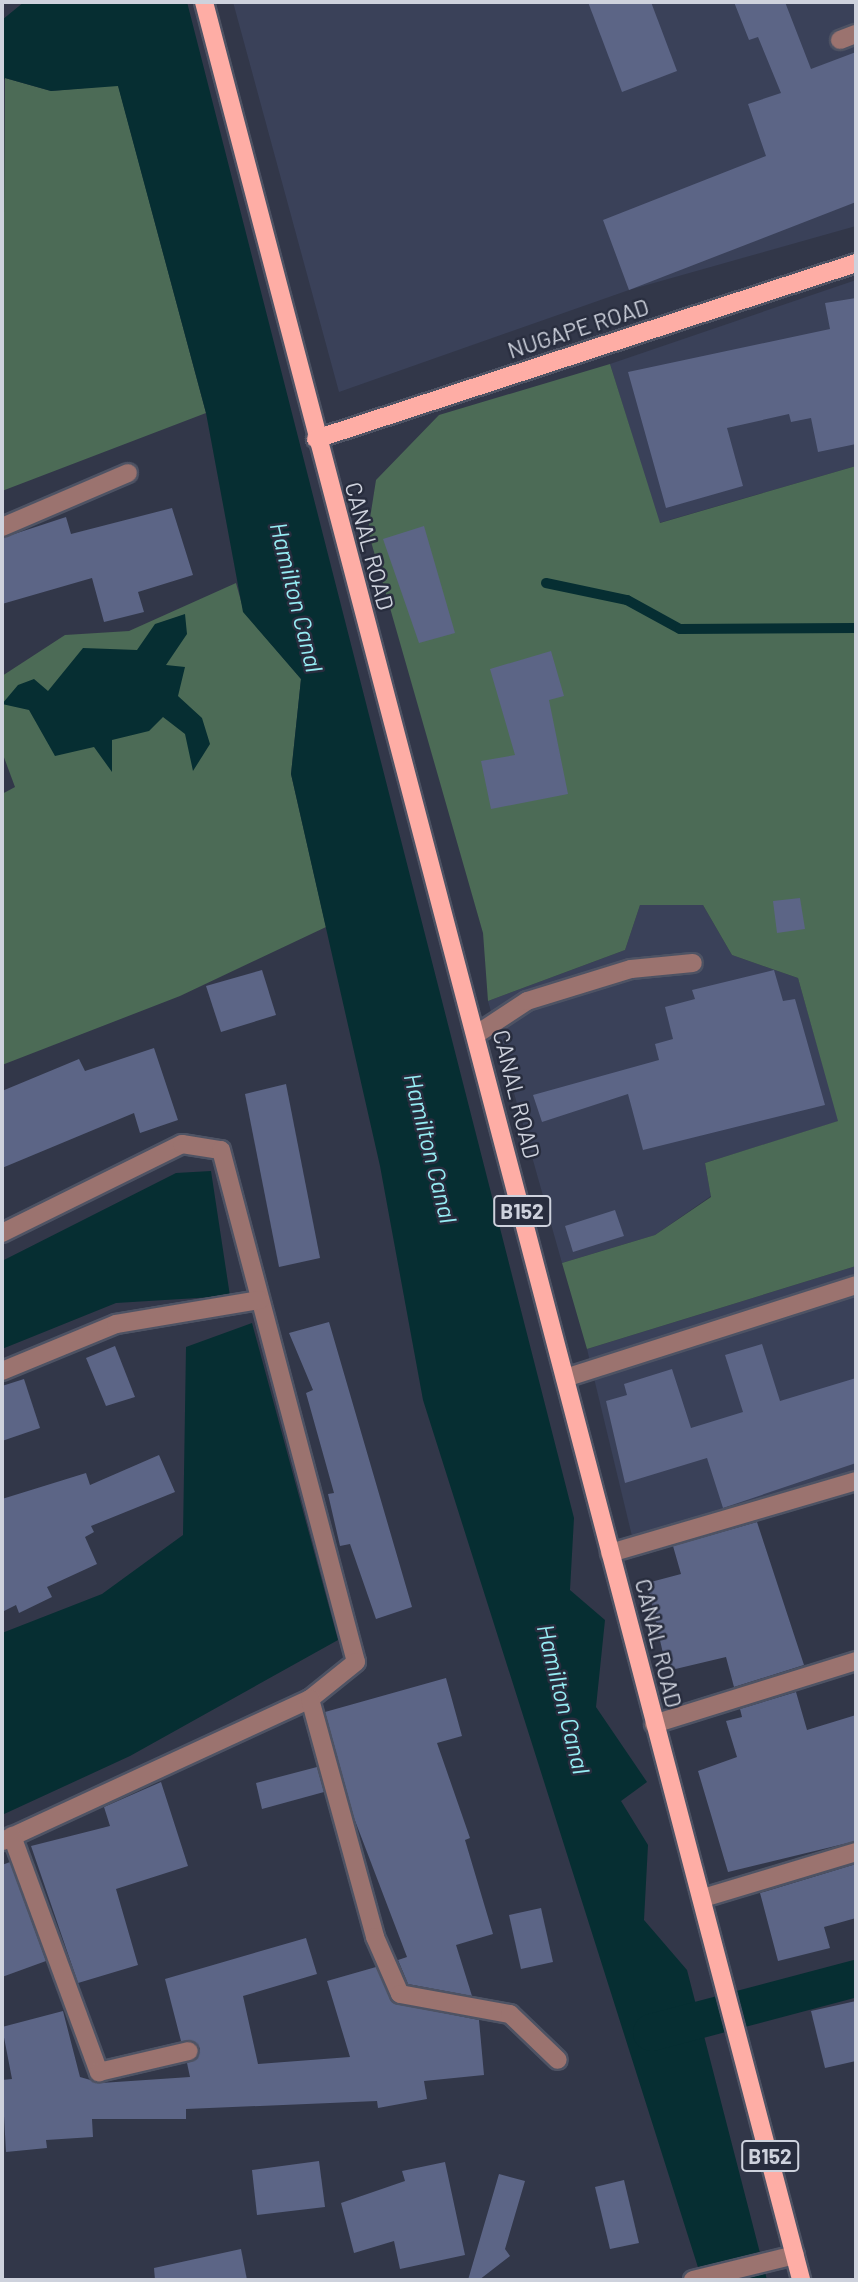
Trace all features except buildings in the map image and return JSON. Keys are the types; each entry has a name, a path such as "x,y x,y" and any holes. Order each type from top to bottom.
{"main road":[{"name":"CANAL ROAD","path":"204,2 316,439 477,1034 654,1724 727,1983 801,2280"},
{"name":"NUGAPE ROAD","path":"316,439 856,262"}],"street":[{"path":"2,527 128,473"},
{"path":"477,1034 527,1002 631,969 693,963"},
{"path":"2,1233 182,1144 221,1150 356,1662 310,1699 7,1838 99,2073 189,2051"},
{"path":"565,1378 856,1285"},
{"path":"2,1371 116,1324 260,1300"},
{"path":"610,1553 856,1481"},
{"path":"654,1724 856,1661"},
{"path":"310,1699 375,1937 400,1994 510,2014 558,2060"},
{"path":"703,1898 856,1852"},
{"path":"693,2280 795,2255"}],"shaded area":[{"path":"233,2 856,2 856,226 629,290 339,392"},
{"path":"5,78 51,91 118,85 206,413 2,491"},
{"path":"856,280 856,466 659,523 610,364"},
{"path":"610,364 660,523 856,466 856,1266 587,1349 562,1263 655,1235 711,1197 705,1163 838,1121 798,978 732,955 703,905 640,905 625,950 488,1001 483,933 368,531 376,480 439,415"},
{"path":"236,583 244,612 301,679 291,774 326,927 180,996 2,1065 2,794 15,787 2,752 2,676 65,635 129,631"},
{"path":"640,905 703,905 732,955 798,978 839,1121 705,1163 711,1196 655,1235 562,1263 488,1001 625,950"},
{"path":"856,1266 856,1490 637,1557 587,1349"}],"water":[{"name":"Hamilton Canal","path":"24,2 187,2 574,1518 570,1590 605,1620 596,1707 647,1782 621,1801 648,1845 644,1920 687,1970 767,2280 702,2280 423,1400 380,1166 291,774 301,679 243,612 206,413 118,86 51,91 5,78 2,84 2,20"},
{"path":"185,614 187,634 166,665 185,667 178,696 202,718 210,744 193,771 185,734 163,717 149,731 112,740 112,772 94,747 55,756 29,710 2,704 18,685 34,679 48,691 83,648 137,650 155,624"},
{"path":"211,1171 230,1296 116,1303 2,1349 2,1261 176,1173"},
{"path":"252,1323 338,1640 130,1756 2,1815 2,1633 102,1594 183,1535 186,1347"}],"waterway":[{"path":"546,583 627,600 680,629 856,628"},
{"path":"651,2032 856,1978"}]}
